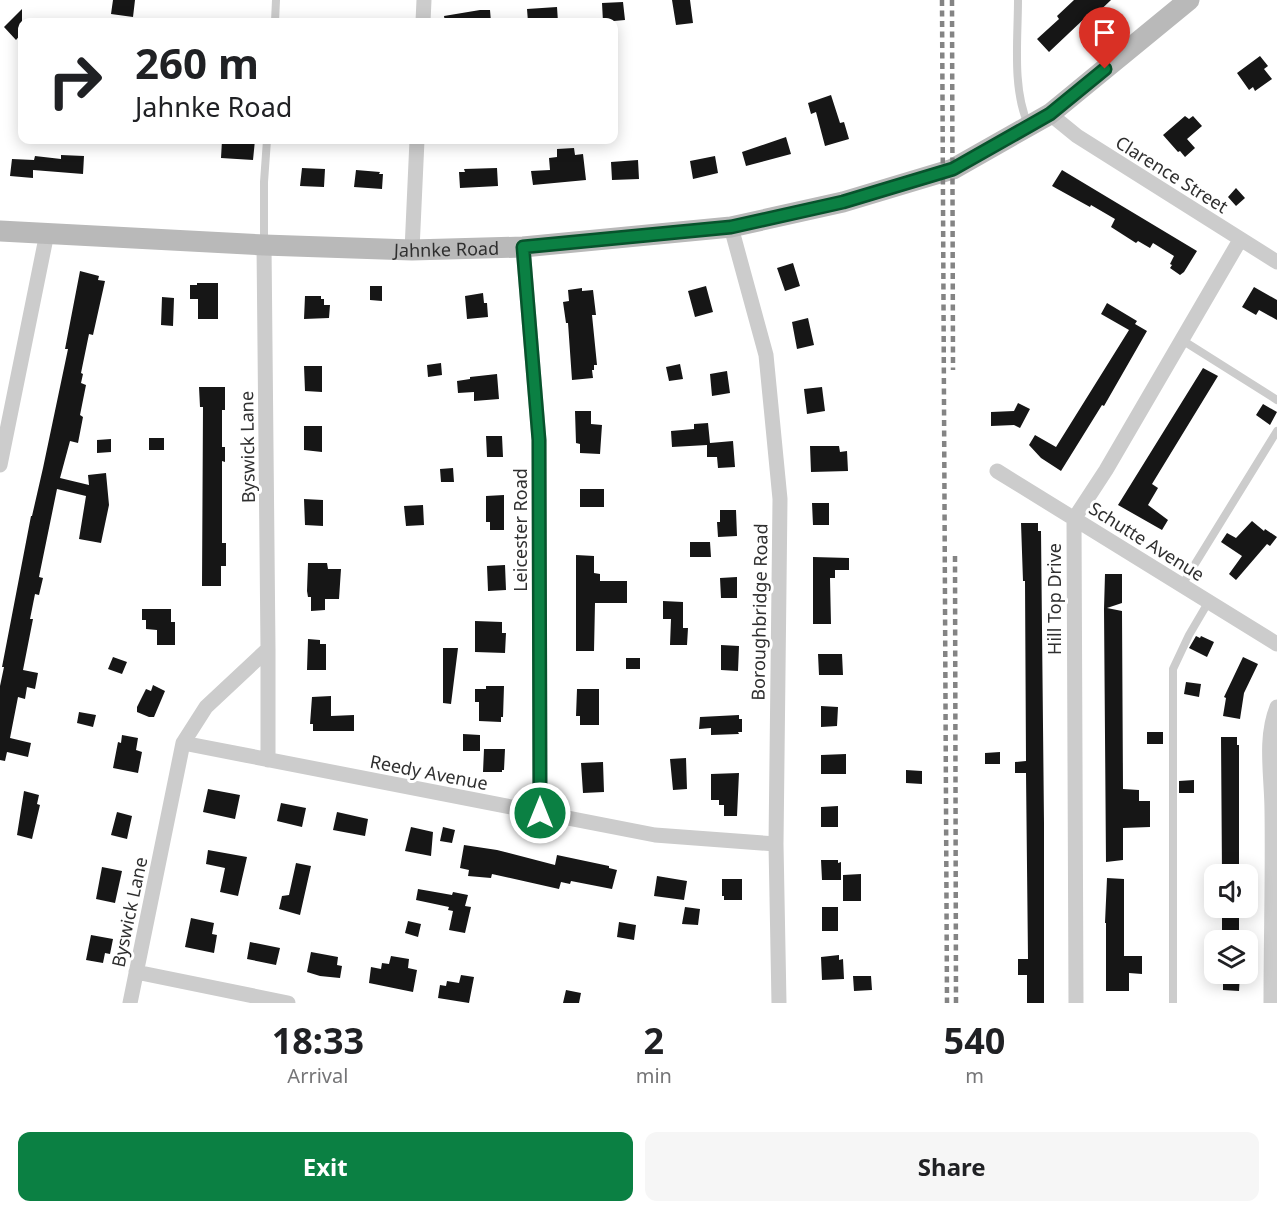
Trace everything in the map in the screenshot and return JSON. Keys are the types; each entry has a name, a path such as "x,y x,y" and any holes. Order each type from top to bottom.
{"main road":[{"name":"Jahnke Road","path":"0,231 264,245 412,250 523,247 731,227 843,202 953,169 1050,114 1189,0"}],"street":[{"path":"423,18 424,0"},
{"name":"Clarence Street","path":"1050,114 1077,136 1277,262"},
{"path":"412,250 417,144"},
{"name":"Boroughbridge Road","path":"731,227 766,355 780,499 776,844 779,1003"},
{"path":"0,465 47,233"},
{"name":"Hill Top Drive","path":"1076,1003 1074,519 1106,470 1240,240"},
{"name":"Byswick Lane","path":"264,245 268,760"},
{"name":"Leicester Road","path":"523,247 539,440 540,813"},
{"name":"Schutte Avenue","path":"997,471 1277,644"},
{"name":"Byswick Lane","path":"130,1003 183,743 206,707 268,649"},
{"path":"1271,1003 1274,939 1269,759 1273,716 1277,707"},
{"name":"Reedy Avenue","path":"183,743 655,835 776,844"},
{"path":"136,972 288,1003"}],"lane":[{"path":"275,18 276,0"},
{"path":"1018,0 1019,92 1022,110 1029,126"},
{"path":"264,245 267,144"},
{"path":"1182,340 1277,400"},
{"path":"1182,585 1277,431"},
{"path":"1173,1003 1173,669 1209,601"}],"building":[{"path":"113,0 135,0 133,17 111,14"},
{"path":"672,0 690,0 693,23 676,25"},
{"path":"1074,0 1111,0 1089,21 1086,17 1049,52 1037,39 1059,19 1057,16"},
{"path":"623,2 625,20 603,18 602,3"},
{"path":"557,7 558,18 528,18 527,9"},
{"path":"22,9 22,18 18,18 16,40 4,27"},
{"path":"490,10 491,18 444,18 444,16"},
{"path":"1260,56 1268,66 1264,69 1272,79 1255,91 1253,87 1249,90 1237,73"},
{"path":"831,95 840,123 844,122 849,139 825,146 816,112 811,114 808,103"},
{"path":"1185,116 1189,119 1193,116 1202,126 1187,139 1195,148 1185,157 1163,135"},
{"path":"786,137 791,154 746,166 742,152"},
{"path":"222,144 255,144 253,160 221,158"},
{"path":"574,148 575,155 583,154 586,180 533,185 531,171 550,170 549,158 557,157 557,149"},
{"path":"61,155 84,156 83,174 33,170 33,178 10,176 12,159 34,160 35,156 61,159"},
{"path":"715,156 718,173 693,179 690,161"},
{"path":"638,160 639,179 612,180 611,162"},
{"path":"302,168 325,169 324,187 300,186"},
{"path":"497,168 498,186 460,188 459,172 465,172 464,169"},
{"path":"356,170 383,174 382,189 354,187"},
{"path":"1062,170 1197,251 1184,272 1180,275 1170,268 1174,256 1153,243 1150,248 1138,241 1136,243 1111,227 1115,219 1052,186"},
{"path":"1236,188 1245,198 1236,206 1228,197"},
{"path":"793,263 800,286 785,291 777,268"},
{"path":"80,271 99,276 98,280 105,281 93,335 89,334 81,373 83,374 81,383 86,385 80,415 83,417 78,443 70,441 60,478 89,485 88,475 106,473 109,505 101,543 79,539 86,496 57,489 39,577 43,578 39,595 35,594 30,619 33,619 23,670 38,673 35,689 27,687 25,699 18,697 10,738 31,743 28,757 7,752 5,761 0,760 0,686 4,667 2,667 31,516 68,349 65,349"},
{"path":"197,283 218,283 218,319 198,319 198,299 190,299 190,285 197,285"},
{"path":"370,286 382,286 382,301 370,300"},
{"path":"706,286 713,312 695,317 688,291"},
{"path":"1254,287 1277,300 1277,320 1259,310 1256,315 1242,307"},
{"path":"582,288 582,291 593,290 596,315 592,315 597,365 594,365 594,370 592,370 593,378 572,380 568,323 566,323 563,302 569,301 568,290"},
{"path":"483,293 484,303 487,303 488,317 467,319 465,296"},
{"path":"305,296 321,296 321,299 324,299 324,305 330,305 329,318 304,319"},
{"path":"162,297 174,298 173,326 161,325"},
{"path":"1107,303 1137,321 1135,324 1147,331 1104,406 1102,405 1061,471 1041,458 1029,445 1035,435 1056,447 1129,330 1101,314"},
{"path":"808,318 814,345 797,349 792,322"},
{"path":"441,363 442,375 428,377 427,365"},
{"path":"680,364 683,379 669,381 666,367"},
{"path":"304,366 322,366 322,392 305,391"},
{"path":"1203,368 1218,376 1152,484 1158,488 1148,505 1168,520 1162,530 1118,505"},
{"path":"727,371 730,393 712,396 710,374"},
{"path":"497,374 499,399 474,401 474,392 458,393 457,381"},
{"path":"199,387 225,387 225,410 222,410 222,447 225,447 225,462 222,461 222,543 226,543 226,566 221,566 221,586 202,586 203,407 200,407"},
{"path":"822,387 825,411 807,414 804,389"},
{"path":"1018,403 1030,409 1020,428 1014,425 991,426 991,412 1014,411"},
{"path":"1263,404 1277,412 1270,425 1256,415"},
{"path":"575,411 591,411 591,424 602,425 600,454 580,453 580,444 576,443"},
{"path":"708,423 710,443 733,441 735,467 718,468 717,457 707,457 707,445 672,447 671,431 694,429 694,424"},
{"path":"304,426 322,426 322,452 304,450"},
{"path":"486,436 502,436 503,457 487,457"},
{"path":"149,438 164,438 164,450 149,450"},
{"path":"111,439 111,452 97,453 97,440"},
{"path":"810,446 839,446 840,452 847,451 848,471 811,472"},
{"path":"453,468 454,482 441,482 440,469"},
{"path":"580,489 604,489 604,507 580,507"},
{"path":"504,495 504,530 490,530 490,522 486,522 486,496"},
{"path":"304,499 323,500 323,526 305,525"},
{"path":"812,503 829,503 829,525 813,525"},
{"path":"423,505 424,525 406,526 404,506"},
{"path":"720,510 736,510 737,536 718,537 717,522 720,522"},
{"path":"1252,521 1264,531 1265,529 1277,537 1270,546 1267,544 1236,580 1229,574 1242,556 1221,542 1227,533 1236,538"},
{"path":"1021,523 1038,523 1038,531 1041,531 1044,1003 1027,1003 1027,975 1018,975 1018,959 1028,959 1026,773 1015,773 1015,762 1026,761 1025,581 1023,581"},
{"path":"690,542 710,542 711,557 690,557"},
{"path":"576,555 594,556 594,573 600,574 600,581 627,581 627,603 595,603 594,651 576,651"},
{"path":"813,557 849,558 849,570 835,570 835,578 830,578 831,624 813,624"},
{"path":"308,563 327,563 328,569 341,569 339,599 325,599 325,610 311,611 311,597 308,597 307,591"},
{"path":"505,565 506,590 488,591 487,566"},
{"path":"1105,574 1122,574 1122,603 1107,608 1122,611 1123,789 1139,790 1139,801 1150,801 1150,827 1123,828 1123,860 1106,862 1104,609"},
{"path":"737,577 737,598 721,598 720,578"},
{"path":"663,601 683,602 683,628 688,628 687,645 670,645 671,619 663,619"},
{"path":"142,609 171,609 171,622 175,622 175,645 157,645 157,630 146,629 146,620 142,620"},
{"path":"475,621 502,622 502,633 506,633 505,653 475,652"},
{"path":"1196,636 1214,642 1207,657 1189,648"},
{"path":"308,639 320,640 320,644 326,644 326,670 307,670"},
{"path":"721,645 739,646 738,671 721,670"},
{"path":"443,648 458,648 451,704 443,703"},
{"path":"818,654 842,654 843,675 819,675"},
{"path":"113,657 127,662 122,674 108,669"},
{"path":"1243,657 1258,664 1244,693 1240,719 1223,716 1226,698 1224,697"},
{"path":"626,658 640,658 640,669 626,669"},
{"path":"1186,682 1201,684 1199,697 1184,694"},
{"path":"153,685 165,691 154,717 149,717 137,712 137,707 146,689 151,691"},
{"path":"486,686 504,686 501,722 479,721 479,702 475,702 475,689 486,689"},
{"path":"577,689 599,689 599,725 580,725 580,716 576,716"},
{"path":"331,696 331,716 354,715 354,731 313,731 313,724 310,724 312,697"},
{"path":"821,706 838,707 837,726 821,727"},
{"path":"79,712 96,715 93,727 77,723"},
{"path":"739,715 739,719 742,719 742,732 738,732 739,734 711,735 711,728 699,729 700,717"},
{"path":"1147,732 1163,732 1163,744 1147,744"},
{"path":"463,734 480,735 480,751 463,751"},
{"path":"122,735 138,738 136,750 142,752 138,773 113,768 118,742 121,743"},
{"path":"1221,737 1237,737 1237,745 1239,745 1239,864 1222,864"},
{"path":"484,749 505,749 502,772 483,772"},
{"path":"1000,752 1000,764 985,764 985,753"},
{"path":"846,754 846,774 821,774 821,755"},
{"path":"686,758 687,789 673,790 670,759"},
{"path":"603,762 604,792 583,793 581,763"},
{"path":"906,770 922,771 922,784 906,783"},
{"path":"739,773 737,816 724,816 724,805 719,805 719,800 711,800 711,774"},
{"path":"1194,780 1194,793 1179,793 1179,781"},
{"path":"208,789 240,795 235,819 203,812"},
{"path":"24,791 39,795 37,804 40,805 32,839 17,835"},
{"path":"281,803 306,808 302,827 277,821"},
{"path":"838,806 838,827 821,827 821,807"},
{"path":"117,812 132,816 127,839 111,835"},
{"path":"337,812 368,819 365,836 333,830"},
{"path":"411,827 433,832 431,856 405,851"},
{"path":"443,827 455,830 452,843 440,841"},
{"path":"464,845 497,850 555,865 557,855 609,866 617,870 612,889 571,881 570,884 561,882 559,889 492,874 491,878 468,876 469,870 460,868"},
{"path":"208,850 247,857 238,896 220,892 225,868 206,864"},
{"path":"821,860 841,862 841,880 822,880"},
{"path":"296,863 311,866 300,915 279,909 282,896 289,895"},
{"path":"102,867 122,871 115,903 96,899"},
{"path":"861,874 861,901 843,901 843,875"},
{"path":"657,876 687,881 684,900 654,896"},
{"path":"1107,878 1124,879 1124,956 1142,956 1142,974 1129,973 1129,991 1106,991"},
{"path":"722,879 742,879 742,900 724,900"},
{"path":"418,889 452,895 453,892 468,895 465,906 471,907 465,933 449,930 453,911 448,910 449,907 416,900"},
{"path":"685,907 700,909 698,925 682,924"},
{"path":"822,907 838,907 838,931 822,931"},
{"path":"191,918 214,923 212,934 217,935 214,953 185,947"},
{"path":"1222,918 1239,918 1239,930 1222,930"},
{"path":"408,921 421,924 418,937 405,933"},
{"path":"619,922 636,925 634,940 617,937"},
{"path":"91,935 113,939 110,954 105,953 103,963 86,960"},
{"path":"250,942 280,948 276,965 247,959"},
{"path":"311,952 338,957 337,965 342,966 340,978 307,972"},
{"path":"839,955 839,960 843,959 844,979 822,980 821,957"},
{"path":"391,956 409,959 408,968 417,970 413,992 369,983 371,967 381,969 382,963 389,964"},
{"path":"461,975 474,977 469,1003 438,998 440,985 446,986 447,981 459,983"},
{"path":"853,976 871,976 872,990 854,991"},
{"path":"1223,984 1239,984 1239,991 1223,990"},
{"path":"566,990 581,993 579,1003 563,1003"}],"railway":[{"path":"942,0 947,1003"},
{"path":"952,0 953,370"},
{"path":"955,556 956,1003"}],"route":[{"path":"540,813 539,440 523,247 731,227 843,202 953,169 1050,114 1105,69"}]}
